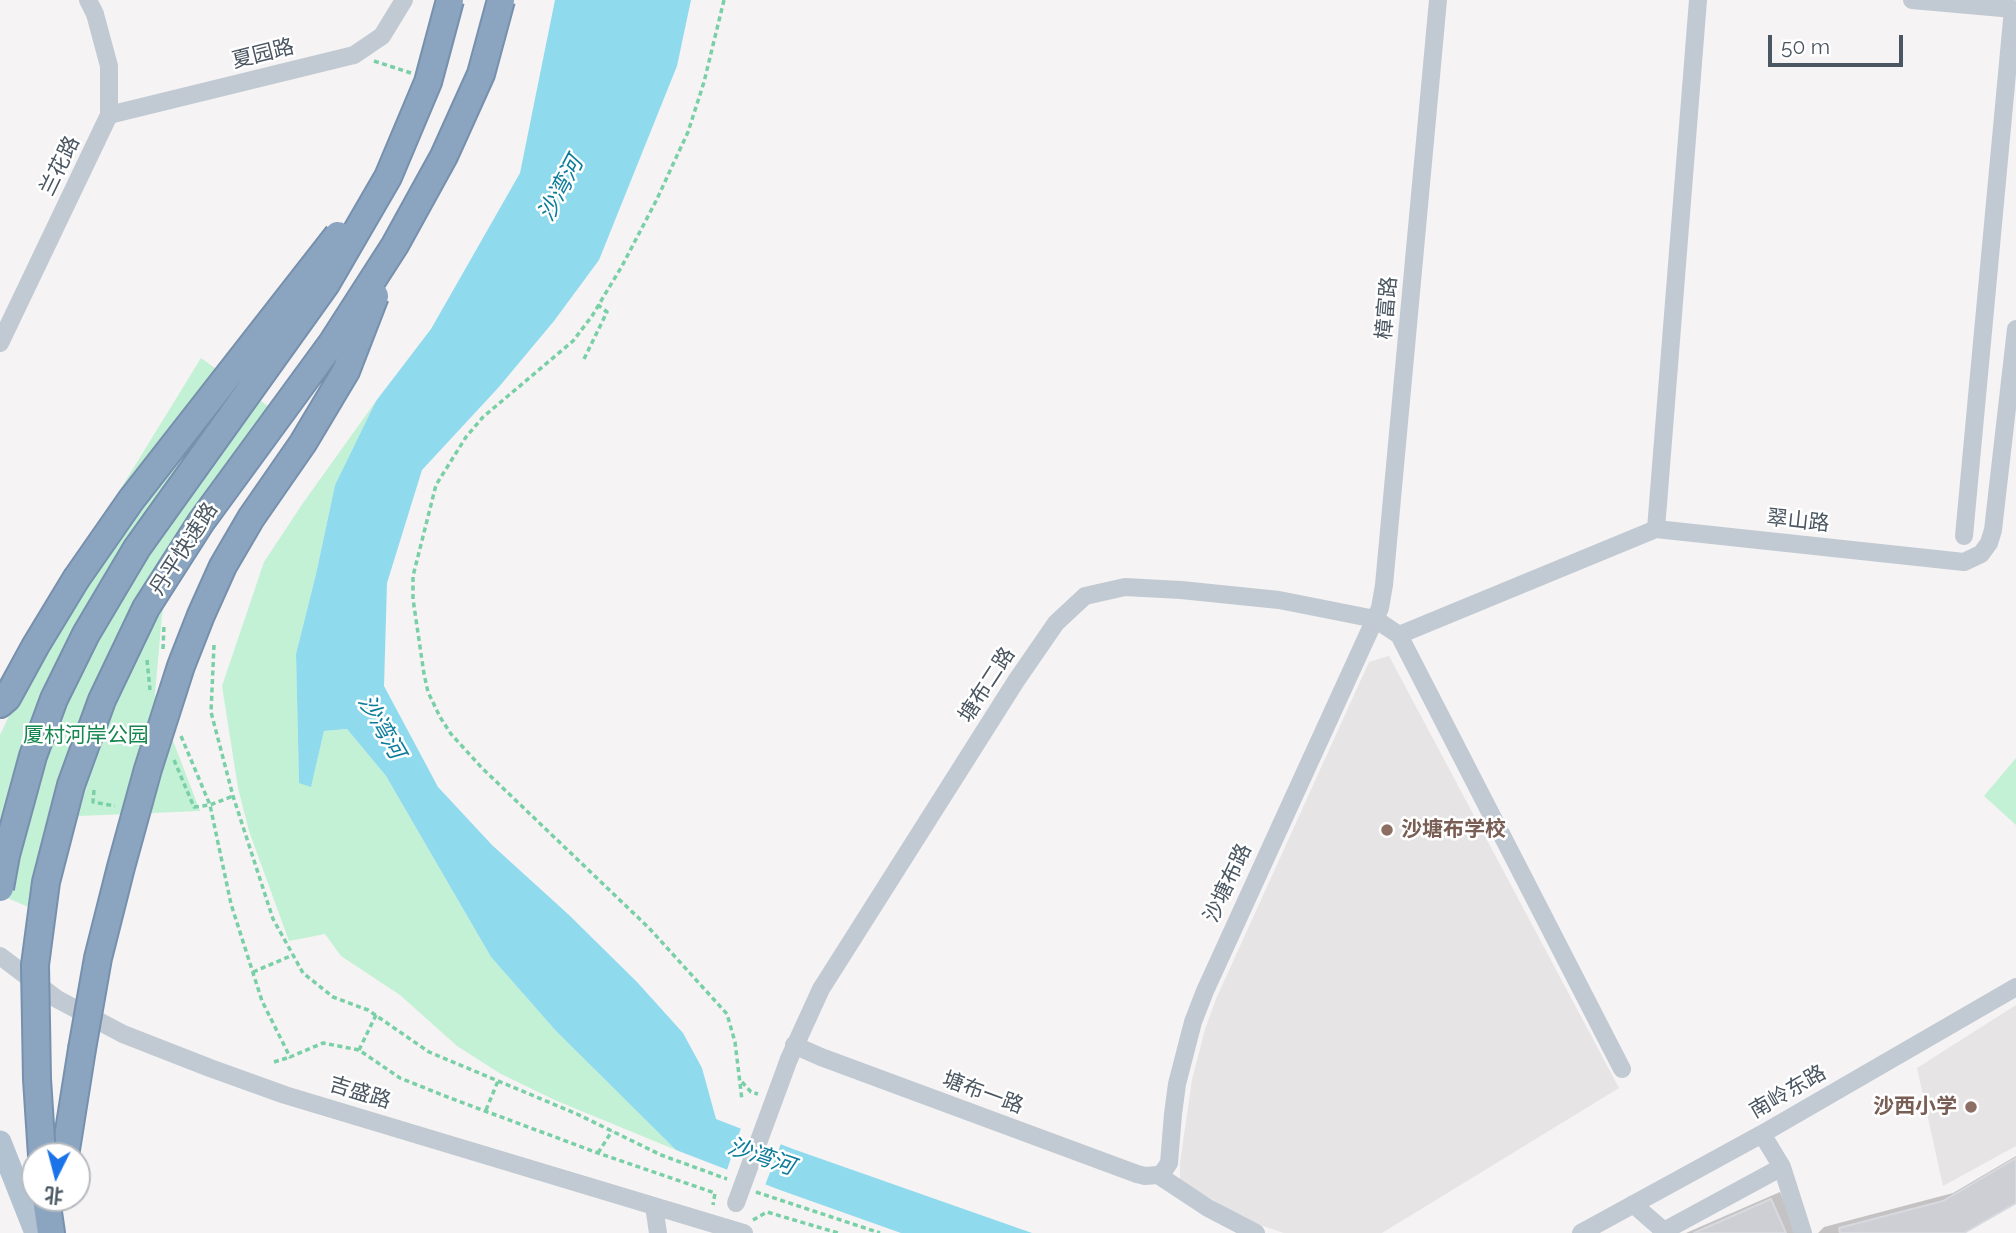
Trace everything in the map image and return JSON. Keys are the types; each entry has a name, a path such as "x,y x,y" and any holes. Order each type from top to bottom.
{"highway":[{"path":"0,704 7,698 76,579 131,500 334,242 379,167 420,79 450,0"},
{"name":"丹平快速路","path":"0,888 6,855 33,757 54,699 86,634 137,548 326,284 388,177 428,82 450,0"},
{"name":"丹平快速路","path":"41,1142 35,965 46,882 71,785 102,700 146,608 201,522 331,343 395,245 444,156 481,74 501,0"},
{"path":"67,1142 98,958 148,769 181,666 223,566 346,371 395,245"},
{"path":"48,1212 51,1233"},
{"path":"58,1233 59,1212"}],"main road":[{"path":"0,1142 36,1233"}],"street":[{"name":"兰花路","path":"0,343 109,115 109,65 95,14 88,0"},
{"name":"夏园路","path":"109,115 354,55 382,36 404,0"},
{"name":"樟富路","path":"1375,619 1384,585 1438,0"},
{"path":"1656,529 1698,0"},
{"path":"1912,0 2013,9 1964,536"},
{"name":"翠山路","path":"1399,635 1656,529 1964,562 1982,554 1993,530 2016,329"},
{"name":"塘布二路","path":"735,1219 792,1052 821,989 1016,681 1056,623 1084,596 1125,587 1181,590 1279,600 1375,619"},
{"path":"1375,619 1399,635 1622,1069"},
{"name":"沙塘布路","path":"1158,1175 1169,1163 1177,1084 1193,1022 1205,991 1375,619"},
{"name":"吉盛路","path":"0,956 57,999 123,1034 285,1095 654,1206 735,1219"},
{"name":"南岭东路","path":"1581,1233 1762,1134 2016,987"},
{"name":"塘布一路","path":"792,1052 821,1057 1138,1174 1158,1175"},
{"path":"1762,1134 1782,1167 1803,1233"},
{"path":"1633,1204 1664,1232 1782,1167"},
{"path":"1158,1175 1208,1208 1256,1233"},
{"path":"654,1206 658,1233"}],"path":[{"path":"724,0 704,82 688,132 656,201 622,266 573,341 483,417 436,485 413,576 413,599 428,692 451,734 482,768 649,928 727,1014 742,1082 742,1100"},
{"path":"354,55 412,73"},
{"path":"584,359 607,312 598,305"},
{"path":"163,654 164,617"},
{"path":"214,646 211,712 233,796 273,919 303,973 333,997 368,1010 429,1052 612,1130 660,1155 728,1180"},
{"path":"147,653 151,697"},
{"path":"177,729 210,805 231,904 262,1001 290,1057"},
{"path":"173,758 194,807 210,805 233,796"},
{"path":"253,972 293,956"},
{"path":"359,1050 376,1015"},
{"path":"274,1062 323,1043 359,1050 400,1077 450,1098 715,1193 712,1205 735,1219 754,1220 767,1212 838,1233"},
{"path":"486,1110 498,1081"},
{"path":"598,1153 612,1130"},
{"path":"752,1190 880,1233"}],"shaded area":[{"name":"沙塘布学校","path":"1389,656 1619,1088 1382,1233 1284,1233 1248,1221 1180,1180 1192,1080 1216,999 1369,662"},
{"name":"沙西小学","path":"2016,1005 2016,1146 1943,1186 1917,1068"}],"green space":[{"name":"厦村河岸公园","path":"201,358 272,409 178,539 162,615 155,694 200,811 79,816 38,911 0,895 0,735 104,516"},
{"path":"376,401 335,485 296,654 299,782 311,786 324,731 347,729 386,776 491,957 556,1031 676,1150 557,1101 501,1074 457,1046 400,995 341,956 325,934 289,941 249,831 238,788 222,686 264,562"},
{"path":"2016,758 2016,825 1984,796"}],"water":[{"name":"沙湾河","path":"555,0 691,0 677,66 599,260 554,321 498,388 422,470 387,583 384,686 438,787 492,845 637,982 683,1033 702,1068 716,1119 1032,1233 901,1233 676,1150 556,1031 491,957 386,776 347,729 324,731 311,787 299,783 296,654 335,485 376,401 431,329 520,173"}],"pier":[{"path":"742,1125 782,1141 764,1188 726,1173"}],"building":[{"path":"2016,1158 2016,1203 1964,1233 1840,1233 1839,1228 1943,1201"},
{"path":"1771,1199 1786,1233 1694,1233"}],"place":[{"name":"沙塘布学校","path":"1387,830"},
{"name":"沙西小学","path":"1971,1107"}]}
